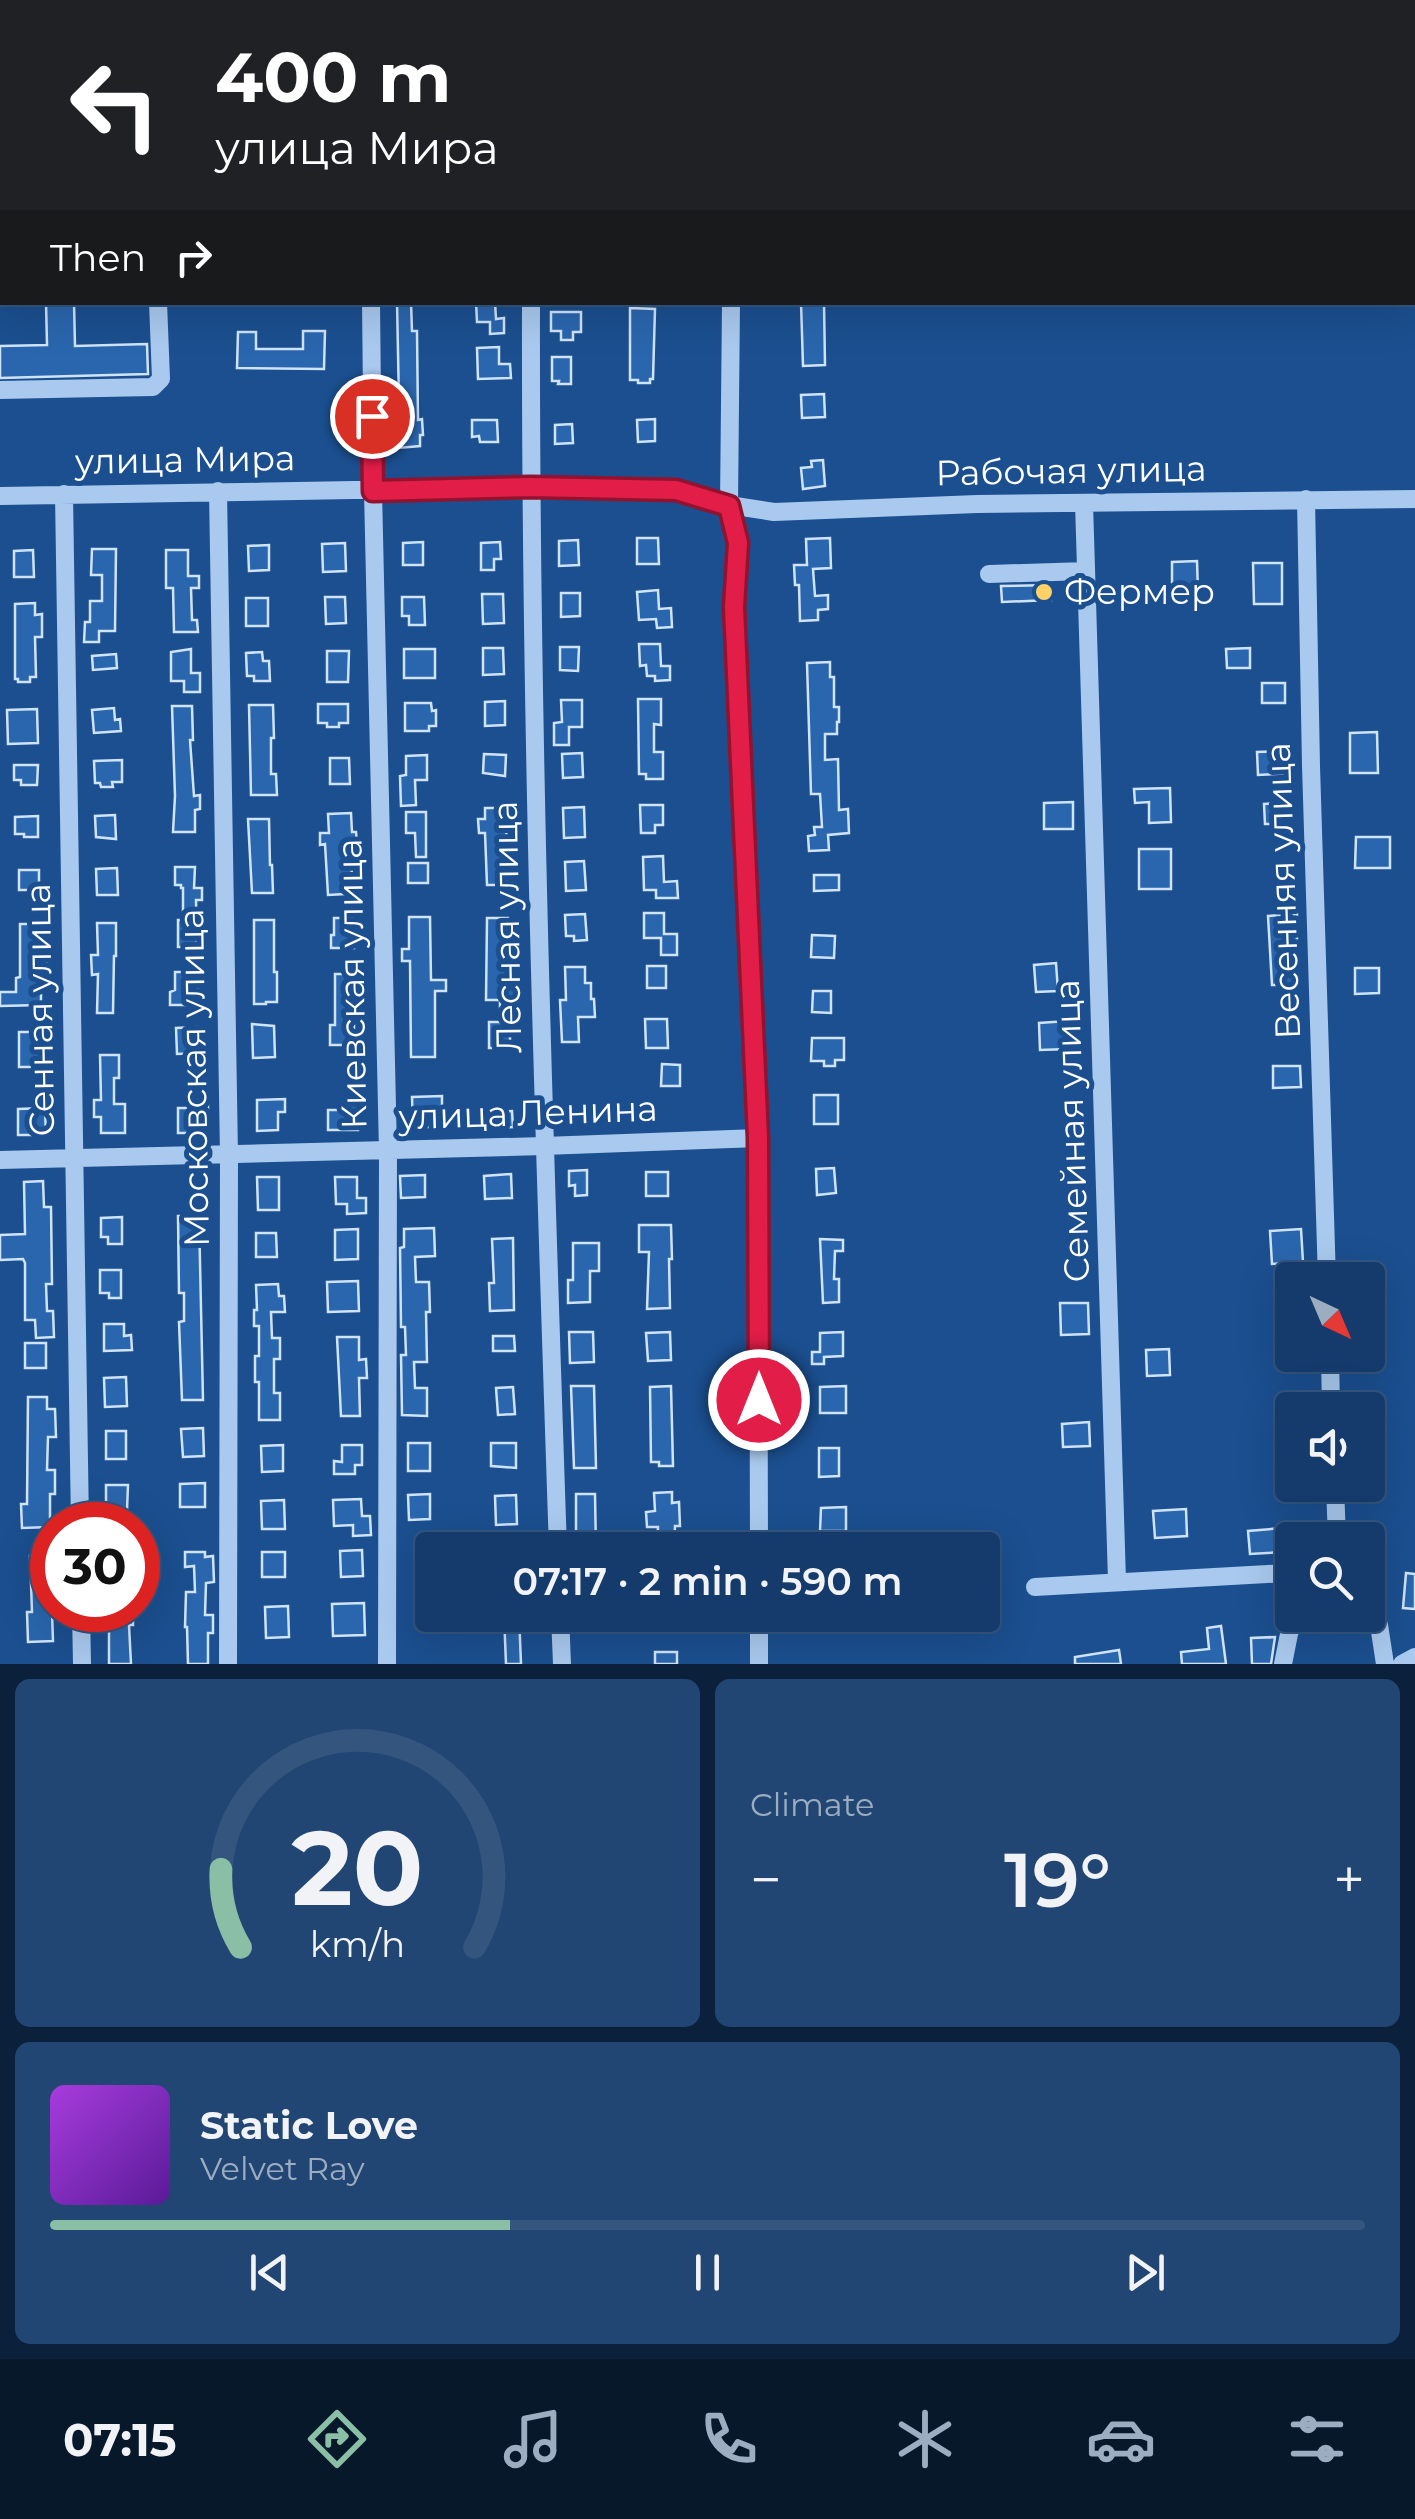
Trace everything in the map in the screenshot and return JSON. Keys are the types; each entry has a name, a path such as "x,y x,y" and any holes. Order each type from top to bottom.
{"street":[{"path":"0,390 153,386 161,379 158,305"},
{"name":"Киевская улица","path":"371,305 388,1150 388,1664"},
{"name":"Лесная улица","path":"531,305 544,1146 557,1532"},
{"path":"731,305 729,506 738,543 734,607 758,1138 759,1532"},
{"name":"улица Мира","path":"0,496 531,487 676,490 729,506"},
{"name":"Московская улица","path":"218,492 229,1155 228,1664"},
{"name":"Сенная улица","path":"64,494 80,1502"},
{"name":"Весенняя улица","path":"1306,499 1326,1262"},
{"name":"Рабочая улица","path":"729,506 774,512 977,504 1415,499"},
{"name":"Семейная улица","path":"1084,503 1118,1581"},
{"path":"989,574 1086,570"},
{"name":"улица Ленина","path":"0,1160 758,1138"},
{"path":"1035,1587 1275,1575"},
{"path":"81,1632 82,1664"},
{"path":"561,1632 562,1664"},
{"path":"759,1632 760,1664"},
{"path":"1283,1664 1290,1632"},
{"path":"1380,1632 1385,1664"},
{"path":"1402,1664 1415,1657"}],"building":[{"path":"46,305 74,305 75,346 147,344 148,374 0,378 0,346 47,345"},
{"path":"397,305 411,305 412,331 417,331 418,420 422,419 423,435 420,446 398,448 397,425 407,425 406,403 399,403"},
{"path":"476,305 495,305 496,319 504,318 504,333 490,334 490,322 477,322"},
{"path":"801,305 824,305 825,365 803,366"},
{"path":"630,308 655,309 650,383 630,380"},
{"path":"551,312 581,312 581,332 573,332 573,340 561,340 561,331 551,331"},
{"path":"303,331 325,331 324,369 237,368 238,332 256,332 256,349 303,349"},
{"path":"499,347 499,364 510,364 511,378 478,379 477,348"},
{"path":"552,357 571,357 571,384 552,381"},
{"path":"824,394 825,417 802,418 801,395"},
{"path":"655,419 655,441 638,442 637,420"},
{"path":"472,420 497,420 498,442 480,442 479,436 472,437"},
{"path":"572,424 573,443 555,444 555,425"},
{"path":"823,460 825,486 803,489 801,468 812,467 811,461"},
{"path":"637,538 658,538 659,564 637,564"},
{"path":"830,538 831,568 813,569 815,596 828,595 828,609 818,610 818,620 800,621 794,565 807,565 806,539"},
{"path":"578,540 579,565 559,566 559,541"},
{"path":"423,542 423,565 403,565 403,543"},
{"path":"500,542 501,559 494,559 494,570 481,570 481,543"},
{"path":"345,543 346,571 323,572 322,544"},
{"path":"269,545 269,570 249,571 248,546"},
{"path":"92,549 116,549 115,631 99,631 99,642 84,642 85,622 90,622 90,601 102,601 102,575 91,575"},
{"path":"33,550 34,577 14,577 14,551"},
{"path":"166,550 188,550 188,576 199,576 199,588 191,588 192,620 197,620 198,632 174,632 173,588 166,588"},
{"path":"1197,561 1198,592 1172,592 1172,562"},
{"path":"1253,563 1282,563 1282,604 1254,604"},
{"path":"1051,585 1051,600 1002,602 1001,586"},
{"path":"658,590 659,609 671,608 672,627 657,628 656,619 639,620 637,592"},
{"path":"561,593 580,593 580,616 561,617"},
{"path":"482,594 503,594 504,623 483,624"},
{"path":"325,597 345,597 346,623 326,624"},
{"path":"402,597 424,597 425,625 409,625 409,616 402,616"},
{"path":"246,598 268,598 268,626 246,626"},
{"path":"35,603 35,615 42,614 42,637 35,637 36,677 30,677 30,682 18,682 15,604"},
{"path":"639,644 660,644 661,666 670,666 670,680 655,681 655,676 647,676 646,665 640,666"},
{"path":"560,647 579,647 578,671 560,670"},
{"path":"483,648 503,648 504,674 483,675"},
{"path":"1250,648 1250,668 1227,668 1226,649"},
{"path":"191,649 191,673 200,673 200,692 184,692 184,681 171,681 171,652"},
{"path":"404,649 435,649 435,678 404,678"},
{"path":"327,651 349,651 348,682 327,682"},
{"path":"262,652 263,661 269,661 270,681 254,681 254,676 247,676 246,653"},
{"path":"116,654 117,668 93,670 92,656"},
{"path":"830,662 839,722 837,734 825,734 825,760 838,759 839,810 848,809 849,833 828,835 829,850 809,851 808,836 815,835 814,827 822,827 820,794 811,794 807,663"},
{"path":"1262,683 1285,683 1285,703 1262,703"},
{"path":"638,699 661,699 661,725 654,724 654,752 663,752 663,779 646,779 646,774 639,774"},
{"path":"561,700 582,700 582,727 569,727 569,745 554,745 554,723 562,722"},
{"path":"505,701 505,725 485,726 485,702"},
{"path":"405,703 431,703 432,711 436,710 436,726 429,726 429,731 405,731"},
{"path":"318,704 348,704 348,723 327,727 327,723 318,723"},
{"path":"249,705 273,705 271,774 276,774 277,795 251,795"},
{"path":"172,706 192,706 194,796 200,795 195,832 173,832"},
{"path":"114,708 121,731 94,733 92,710"},
{"path":"37,709 38,743 8,744 7,710"},
{"path":"1377,732 1378,773 1350,773 1350,733"},
{"path":"1290,751 1291,773 1258,775 1257,752"},
{"path":"582,753 583,777 563,778 562,754"},
{"path":"484,754 506,755 505,776 483,773"},
{"path":"427,755 427,780 415,780 416,805 401,806 400,776 406,775 406,756"},
{"path":"330,758 349,758 350,784 330,784"},
{"path":"122,760 122,782 112,782 113,787 95,783 94,761"},
{"path":"14,765 38,765 37,785 21,785 21,780 14,780"},
{"path":"1170,788 1171,822 1149,823 1149,802 1135,803 1134,789"},
{"path":"1073,802 1073,829 1044,829 1044,803"},
{"path":"1283,803 1283,824 1265,824 1264,804"},
{"path":"640,805 663,805 663,825 655,825 655,833 641,833"},
{"path":"584,807 585,837 564,838 563,808"},
{"path":"485,808 506,808 507,885 487,885 485,833 479,833 478,819 485,819"},
{"path":"406,812 426,812 426,857 416,857 415,833 406,833"},
{"path":"351,813 357,842 351,848 352,881 345,882 345,894 328,895 325,844 320,845 320,833 329,833 328,814"},
{"path":"115,815 116,839 96,837 95,816"},
{"path":"38,816 38,837 15,834 15,817"},
{"path":"248,819 269,819 273,893 252,893"},
{"path":"1356,837 1390,837 1390,868 1355,868"},
{"path":"1139,849 1171,849 1171,889 1139,889"},
{"path":"663,856 664,882 677,881 678,898 656,898 656,890 644,890 643,857"},
{"path":"584,861 586,890 566,891 565,862"},
{"path":"408,863 428,863 428,883 408,883"},
{"path":"175,867 195,867 194,888 202,888 202,900 196,900 197,947 178,947 183,888 175,885"},
{"path":"117,868 118,895 97,895 96,869"},
{"path":"19,870 39,870 39,890 19,890"},
{"path":"814,875 839,875 839,890 814,891"},
{"path":"644,913 664,913 664,934 677,934 677,955 661,955 661,938 644,938"},
{"path":"585,914 587,940 574,941 574,936 566,936 565,915"},
{"path":"1297,914 1297,985 1272,985 1268,916"},
{"path":"409,917 430,917 431,980 446,980 446,991 435,991 435,1057 411,1057 410,961 402,961 402,949 409,949"},
{"path":"334,918 353,918 354,948 331,948"},
{"path":"487,918 508,918 509,944 515,944 515,957 510,957 510,985 516,985 517,1012 500,1012 500,1000 486,1000"},
{"path":"254,920 274,920 277,1002 254,1004"},
{"path":"97,923 116,923 113,1013 97,1013 98,974 92,975 91,955 98,955"},
{"path":"20,924 40,924 41,949 47,949 47,974 41,974 41,1005 0,1006 0,992 16,992 16,978 20,977"},
{"path":"812,935 835,936 834,958 811,957"},
{"path":"1056,963 1058,991 1036,992 1034,965"},
{"path":"647,966 666,966 666,988 647,988"},
{"path":"565,967 585,967 585,983 591,983 594,999 595,1017 578,1017 579,1042 562,1042 560,1000 566,1000"},
{"path":"1355,968 1379,968 1379,993 1355,994"},
{"path":"175,972 198,972 198,1005 170,1005"},
{"path":"335,974 357,974 362,1014 354,1014 354,1045 330,1045 330,1025 335,1025"},
{"path":"813,991 831,991 831,1013 812,1012"},
{"path":"645,1019 667,1019 668,1048 646,1048"},
{"path":"1067,1021 1068,1049 1040,1050 1039,1023"},
{"path":"489,1022 510,1022 510,1044 489,1048"},
{"path":"252,1024 274,1026 275,1057 253,1058"},
{"path":"197,1027 199,1053 177,1054 176,1028"},
{"path":"19,1032 41,1032 41,1067 19,1067"},
{"path":"812,1038 844,1038 844,1060 835,1060 835,1066 811,1061"},
{"path":"100,1055 119,1055 114,1104 125,1104 125,1133 101,1133 101,1117 94,1117 94,1100 101,1100"},
{"path":"662,1064 680,1065 680,1086 661,1086"},
{"path":"1273,1066 1300,1066 1301,1087 1273,1088"},
{"path":"814,1095 838,1095 838,1124 814,1124"},
{"path":"442,1096 442,1127 413,1127 412,1097"},
{"path":"285,1099 285,1112 278,1112 278,1130 257,1131 257,1100"},
{"path":"195,1101 208,1101 208,1115 200,1115 200,1133 178,1133 178,1108 195,1108"},
{"path":"342,1103 358,1103 358,1130 328,1130 328,1110 342,1110"},
{"path":"45,1108 46,1135 18,1135 18,1109"},
{"path":"512,1111 513,1127 490,1128 490,1112"},
{"path":"834,1168 836,1193 817,1195 816,1169"},
{"path":"587,1170 587,1195 575,1196 575,1185 569,1186 569,1171"},
{"path":"646,1172 668,1172 668,1196 646,1196"},
{"path":"511,1174 512,1198 485,1199 484,1176"},
{"path":"425,1175 425,1197 401,1198 400,1176"},
{"path":"257,1177 279,1177 279,1210 258,1210"},
{"path":"335,1177 357,1177 357,1198 366,1198 366,1213 347,1214 347,1204 336,1204"},
{"path":"43,1181 44,1207 51,1207 52,1284 46,1284 47,1311 53,1311 54,1337 36,1338 35,1320 25,1320 25,1263 23,1259 0,1260 0,1235 25,1234 24,1182"},
{"path":"178,1216 199,1216 203,1400 182,1400 179,1322 184,1321 184,1293 179,1293"},
{"path":"122,1217 122,1244 108,1244 108,1237 101,1237 101,1218"},
{"path":"639,1225 671,1225 670,1308 647,1309 649,1252 639,1252"},
{"path":"434,1228 435,1256 415,1257 416,1282 429,1282 427,1362 414,1362 415,1388 427,1388 427,1416 402,1415 401,1355 406,1355 405,1327 401,1327 400,1248 404,1247 404,1229"},
{"path":"358,1229 358,1259 335,1260 335,1230"},
{"path":"1301,1229 1303,1262 1272,1264 1270,1231"},
{"path":"256,1233 276,1233 277,1257 256,1257"},
{"path":"513,1238 514,1310 490,1311 489,1283 494,1283 492,1239"},
{"path":"820,1239 843,1240 843,1251 835,1251 834,1279 839,1279 839,1302 823,1303"},
{"path":"573,1243 599,1243 599,1271 590,1271 590,1302 568,1303 568,1280 573,1280"},
{"path":"100,1270 121,1270 121,1298 100,1293"},
{"path":"358,1281 359,1311 328,1312 327,1282"},
{"path":"278,1284 285,1312 271,1312 272,1338 280,1338 280,1359 274,1359 274,1393 280,1393 280,1420 259,1420 259,1382 255,1382 255,1356 259,1356 259,1326 254,1326 256,1285"},
{"path":"1060,1303 1088,1303 1089,1334 1061,1335"},
{"path":"104,1324 124,1324 124,1336 131,1335 132,1350 104,1351"},
{"path":"569,1332 593,1332 594,1362 570,1363"},
{"path":"670,1332 671,1360 648,1361 646,1333"},
{"path":"843,1332 843,1356 824,1357 824,1364 812,1364 812,1352 820,1352 820,1333"},
{"path":"493,1336 514,1336 515,1351 493,1351"},
{"path":"337,1337 359,1337 359,1360 366,1359 367,1378 359,1378 360,1416 341,1416"},
{"path":"25,1343 46,1343 46,1368 25,1368"},
{"path":"1169,1349 1170,1375 1147,1376 1146,1350"},
{"path":"126,1377 127,1406 105,1407 104,1378"},
{"path":"571,1386 594,1386 596,1468 574,1468"},
{"path":"671,1386 673,1466 659,1466 659,1462 651,1462 650,1387"},
{"path":"846,1386 846,1413 820,1413 820,1387"},
{"path":"513,1387 515,1414 498,1415 496,1388"},
{"path":"28,1397 47,1397 47,1409 55,1409 56,1437 48,1437 47,1470 55,1470 55,1494 50,1494 50,1502 30,1502 30,1528 22,1528 21,1504 27,1504"},
{"path":"1089,1422 1090,1446 1063,1447 1062,1424"},
{"path":"203,1428 204,1456 183,1457 181,1429"},
{"path":"106,1431 126,1431 126,1459 106,1459"},
{"path":"408,1443 430,1443 430,1471 408,1471"},
{"path":"491,1443 516,1443 516,1468 491,1466"},
{"path":"283,1445 283,1471 262,1472 261,1446"},
{"path":"342,1445 362,1445 362,1465 355,1465 355,1474 334,1474 334,1461 342,1462"},
{"path":"819,1448 839,1448 839,1476 819,1477"},
{"path":"205,1483 205,1507 180,1507 180,1484"},
{"path":"106,1485 128,1485 127,1502 106,1502"},
{"path":"672,1492 672,1503 679,1502 680,1526 675,1526 675,1532 658,1532 658,1527 647,1527 646,1512 655,1511 654,1493"},
{"path":"430,1494 430,1519 409,1520 408,1495"},
{"path":"576,1494 595,1494 596,1532 576,1532"},
{"path":"516,1495 517,1524 496,1525 495,1496"},
{"path":"361,1499 362,1516 370,1516 371,1535 353,1536 353,1525 334,1526 333,1500"},
{"path":"284,1500 285,1529 262,1529 261,1501"},
{"path":"846,1507 846,1531 820,1531 821,1508"},
{"path":"1186,1509 1187,1536 1155,1538 1153,1511"},
{"path":"1275,1529 1275,1552 1250,1554 1248,1531"},
{"path":"362,1550 363,1576 341,1577 340,1551"},
{"path":"185,1552 213,1556 214,1582 206,1583 205,1615 213,1615 213,1633 208,1633 208,1664 188,1664 186,1592 195,1592 194,1566 185,1567"},
{"path":"262,1552 285,1552 285,1577 262,1577"},
{"path":"1406,1573 1415,1574 1415,1609 1403,1608"},
{"path":"364,1603 365,1635 333,1636 332,1604"},
{"path":"288,1606 289,1637 266,1638 265,1607"},
{"path":"27,1612 30,1632 53,1632 53,1641 28,1642"},
{"path":"1221,1626 1226,1664 1182,1664 1181,1652 1209,1649 1207,1628"},
{"path":"109,1632 129,1632 131,1664 109,1664"},
{"path":"505,1632 520,1632 521,1664 506,1664"},
{"path":"1275,1637 1271,1664 1252,1664 1251,1638"},
{"path":"1119,1650 1121,1664 1075,1664 1075,1657"},
{"path":"655,1652 677,1652 677,1664 655,1664"}],"place":[{"name":"Фермер","path":"1044,592"}],"route":[{"path":"372,416 373,491 531,487 676,490 729,506 738,543 734,607 758,1138 759,1400"}]}
